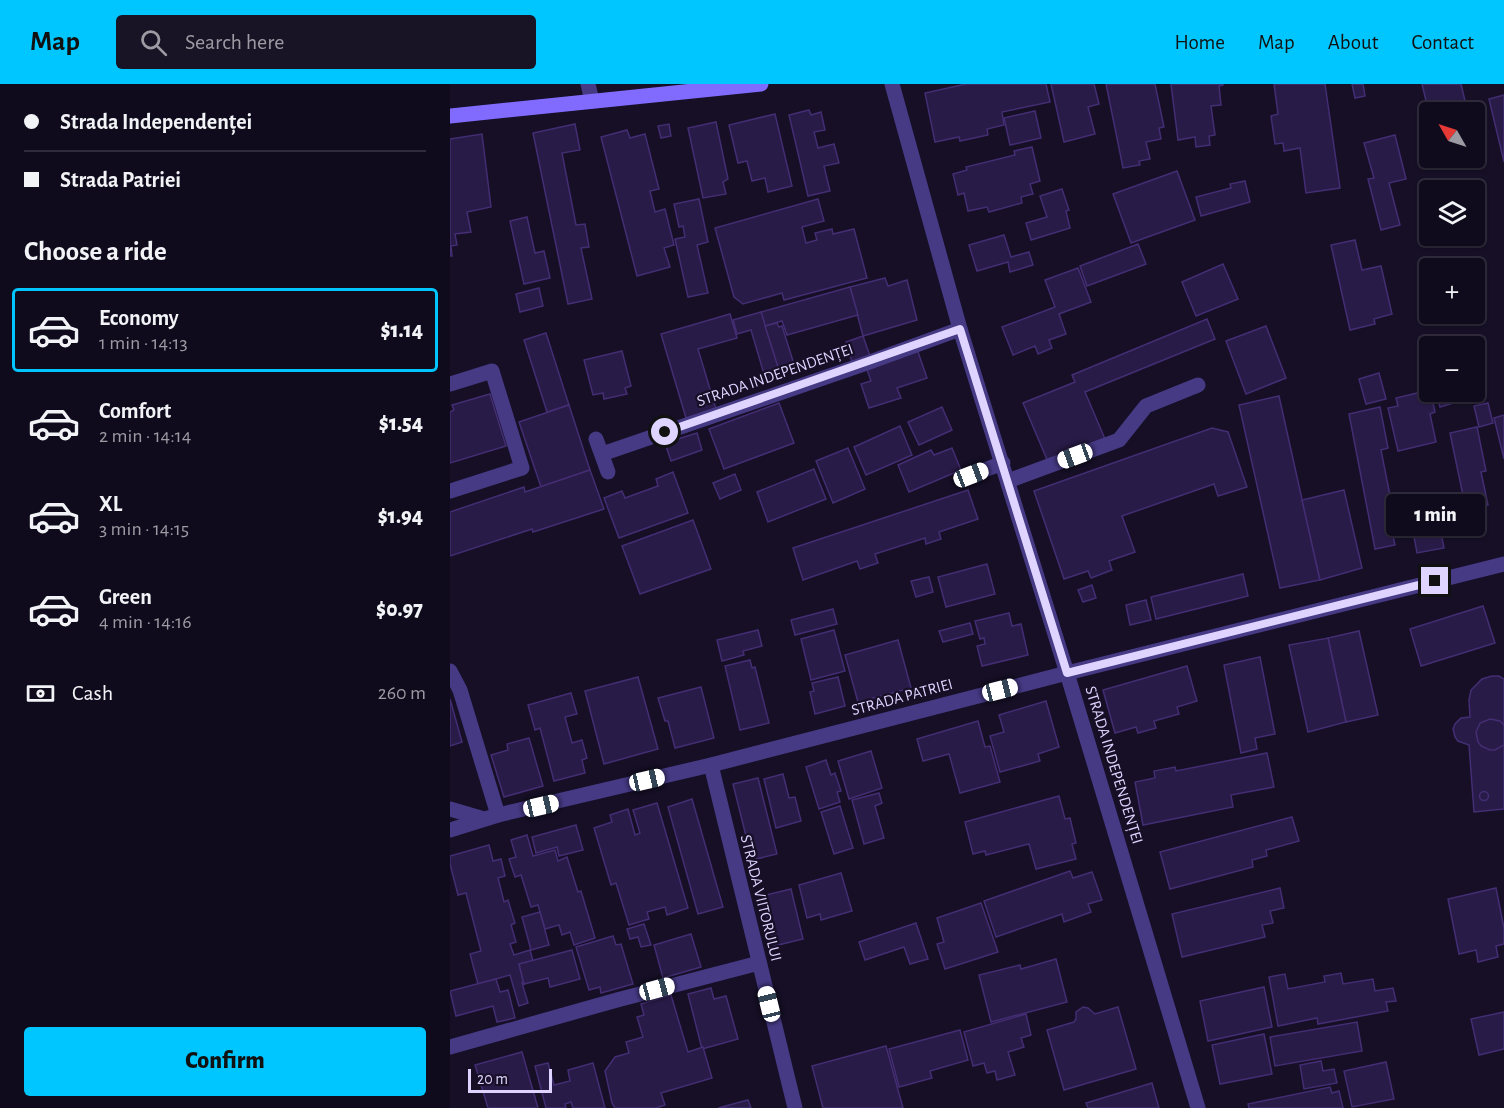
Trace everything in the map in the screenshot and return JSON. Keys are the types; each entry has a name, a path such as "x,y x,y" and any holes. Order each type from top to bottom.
{"street":[{"path":"588,84 592,101"},
{"path":"450,116 761,84"},
{"name":"STRADA INDEPENDENȚEI","path":"892,84 960,329 1003,463 1198,1108"},
{"name":"STRADA INDEPENDENȚEI","path":"608,472 599,447 856,367 960,329"},
{"path":"450,384 492,370 522,468 450,492"},
{"path":"1008,481 1119,440 1146,406 1198,385"},
{"path":"971,475 1003,463"},
{"name":"STRADA PATRIEI","path":"450,830 491,817 711,765 1504,564"},
{"path":"450,671 460,690 491,817"},
{"name":"STRADA VIITORULUI","path":"711,765 795,1108"},
{"name":"STRADA PATRIEI","path":"450,809 491,817"},
{"path":"450,1047 617,999 759,963"}],"building":[{"path":"966,84 1046,84 1050,102 1002,112 1004,125 987,129 988,135 960,141 959,137 935,142 925,93"},
{"path":"1051,84 1094,84 1099,104 1088,107 1095,134 1064,142"},
{"path":"1106,84 1155,84 1164,127 1159,128 1161,139 1146,142 1150,159 1139,161 1140,165 1123,168"},
{"path":"1171,84 1223,84 1219,86 1221,105 1211,106 1215,135 1209,136 1210,145 1196,147 1195,137 1178,140"},
{"path":"1274,84 1325,84 1340,188 1306,193 1300,148 1284,151 1283,143 1275,144 1271,116 1278,114"},
{"path":"1352,84 1363,84 1365,96 1355,98"},
{"path":"1422,84 1461,84 1465,102 1426,102"},
{"path":"1504,95 1504,162 1489,99"},
{"path":"809,110 811,115 821,112 825,130 814,132 818,148 834,144 839,163 824,166 830,191 808,196 789,115"},
{"path":"1035,111 1041,138 1010,145 1004,118"},
{"path":"775,114 792,186 768,192 765,178 752,181 747,161 738,163 729,125"},
{"path":"716,122 728,179 723,182 726,194 703,198 688,128"},
{"path":"575,124 580,150 562,153 576,225 585,224 589,247 581,248 592,299 568,304 533,133"},
{"path":"669,124 671,136 661,138 658,126"},
{"path":"627,130 630,138 645,134 659,189 650,191 655,212 665,209 674,245 664,248 670,267 637,276 601,137"},
{"path":"482,134 491,207 467,212 471,232 455,234 457,245 451,246 452,256 450,256 450,139"},
{"path":"1395,135 1406,179 1389,183 1400,225 1381,230 1368,179 1374,178 1364,143"},
{"path":"1032,147 1040,181 1030,184 1033,194 1021,197 1022,203 989,212 987,207 968,211 964,193 958,195 953,174 967,170 966,167 1015,155 1014,151"},
{"path":"1177,171 1195,220 1131,243 1113,194"},
{"path":"1245,181 1250,202 1201,216 1196,197 1231,188 1230,184"},
{"path":"1062,189 1069,210 1066,211 1070,228 1031,240 1026,223 1047,217 1040,196"},
{"path":"699,199 708,242 697,245 708,293 688,297 675,239 685,237 683,226 679,227 674,204"},
{"path":"818,199 824,221 802,227 806,243 817,240 815,233 832,229 833,234 854,229 867,278 784,300 782,293 743,304 734,297 715,228"},
{"path":"527,217 535,253 544,251 550,278 524,284 510,221"},
{"path":"1004,235 1011,257 1029,252 1033,265 1010,272 1008,262 977,271 969,245"},
{"path":"1355,240 1362,270 1381,266 1392,314 1374,319 1375,324 1350,330 1331,245"},
{"path":"1138,244 1146,264 1087,286 1080,266"},
{"path":"1223,264 1238,299 1196,316 1182,282"},
{"path":"1078,268 1091,302 1059,314 1066,334 1049,340 1052,348 1038,354 1035,346 1013,355 1002,327 1055,307 1045,280"},
{"path":"885,278 888,286 907,280 917,320 863,336 850,287"},
{"path":"850,287 858,315 787,335 782,321 765,326 761,312"},
{"path":"539,288 543,306 520,312 516,294"},
{"path":"761,312 781,376 766,381 751,330 737,334 733,320"},
{"path":"730,314 737,338 698,349 716,409 686,418 661,334"},
{"path":"1207,319 1215,339 1085,392 1105,439 1048,462 1023,403 1075,382 1072,375"},
{"path":"777,323 779,327 782,326 794,364 779,370 765,326"},
{"path":"1266,326 1286,378 1246,394 1226,341"},
{"path":"546,333 569,405 547,412 524,340"},
{"path":"863,336 870,356 852,362 846,342"},
{"path":"917,349 927,378 897,388 901,398 869,408 861,384 871,381 866,367"},
{"path":"622,351 631,386 625,388 627,394 604,399 603,393 593,395 584,360"},
{"path":"1379,373 1386,399 1366,404 1359,379"},
{"path":"1419,393 1419,402 1433,402 1435,412 1430,414 1436,442 1398,451 1388,408 1398,406 1396,398"},
{"path":"490,394 506,446 450,463 450,412 454,410 452,405"},
{"path":"1279,396 1320,580 1280,588 1239,405"},
{"path":"1439,402 1457,402 1440,407"},
{"path":"779,403 794,443 724,469 709,429"},
{"path":"1488,403 1493,423 1479,427 1474,406"},
{"path":"569,405 590,470 541,487 519,422"},
{"path":"942,407 952,430 919,445 908,422"},
{"path":"1380,407 1388,448 1381,450 1396,526 1391,527 1395,545 1375,549 1349,414"},
{"path":"1504,415 1504,459 1494,418"},
{"path":"900,426 912,455 866,475 854,447"},
{"path":"1477,427 1486,471 1481,472 1488,505 1466,510 1450,433"},
{"path":"1212,428 1228,432 1247,487 1218,496 1214,484 1122,516 1135,552 1109,561 1112,570 1091,578 1088,571 1064,579 1034,491"},
{"path":"697,433 702,450 671,461 665,443"},
{"path":"848,448 865,489 833,503 816,461"},
{"path":"952,448 961,470 909,492 898,465 931,450 934,455"},
{"path":"814,469 826,499 768,522 757,492"},
{"path":"590,470 604,509 533,532 532,529 450,556 450,512 524,487 525,492"},
{"path":"673,472 688,513 619,538 604,498 622,491 625,498 658,486 656,479"},
{"path":"735,474 741,490 720,499 713,483"},
{"path":"968,490 978,519 939,532 941,539 926,544 925,538 875,554 878,563 860,569 857,561 803,580 793,548"},
{"path":"1344,490 1362,568 1320,580 1302,500"},
{"path":"1434,499 1444,548 1417,553 1408,504"},
{"path":"693,520 711,569 640,594 622,546"},
{"path":"987,564 995,594 946,607 938,577"},
{"path":"1243,574 1248,596 1156,619 1151,597"},
{"path":"929,577 933,592 916,597 911,581"},
{"path":"1092,585 1096,598 1083,602 1078,590"},
{"path":"1146,600 1151,620 1130,625 1126,605"},
{"path":"1483,606 1495,643 1421,666 1410,629"},
{"path":"833,609 837,624 795,635 791,620"},
{"path":"1009,613 1012,626 1021,624 1028,655 982,666 977,646 985,644 984,638 980,639 975,621"},
{"path":"970,623 973,634 943,642 939,631"},
{"path":"758,630 762,646 743,651 744,655 722,661 717,640"},
{"path":"834,630 845,671 811,680 801,639"},
{"path":"1359,631 1378,715 1346,722 1328,638"},
{"path":"1328,638 1346,722 1308,732 1289,645"},
{"path":"898,640 911,688 858,702 845,655"},
{"path":"1260,657 1275,734 1255,738 1257,749 1241,753 1224,665"},
{"path":"750,660 752,668 755,667 769,723 740,730 725,666"},
{"path":"1187,666 1197,701 1177,707 1179,714 1154,721 1156,728 1138,733 1136,727 1115,733 1103,690"},
{"path":"1492,676 1504,679 1504,809 1474,812 1469,745 1458,741 1453,729 1461,718 1470,717 1471,690 1482,679"},
{"path":"638,677 658,749 604,764 585,691"},
{"path":"838,677 845,706 815,714 810,692 814,691 812,683"},
{"path":"701,687 714,738 675,748 668,721 665,721 658,698"},
{"path":"571,693 577,714 565,717 572,743 582,740 587,758 582,760 585,773 554,781 540,728 535,730 528,705"},
{"path":"450,699 462,742 450,746"},
{"path":"1046,701 1059,747 1038,754 1040,761 1000,772 990,736 1004,732 999,715"},
{"path":"1490,719 1500,721 1504,725 1504,745 1495,750 1481,746 1476,732 1480,723"},
{"path":"978,721 985,747 990,746 1000,782 960,793 949,754 923,761 917,739"},
{"path":"529,738 543,786 504,797 491,755 508,750 507,744"},
{"path":"871,751 882,788 849,799 838,761"},
{"path":"1267,753 1274,787 1231,795 1233,807 1143,825 1135,782 1155,778 1154,771 1175,767 1176,771"},
{"path":"826,760 831,775 835,773 841,791 837,792 840,802 819,809 806,767"},
{"path":"783,774 789,798 795,797 801,821 776,828 764,779"},
{"path":"758,778 777,854 752,860 733,784"},
{"path":"1484,791 1489,796 1484,801 1479,796"},
{"path":"879,793 882,803 875,806 884,838 864,844 852,800"},
{"path":"1059,796 1065,819 1070,818 1076,843 1072,844 1076,859 1036,869 1029,844 986,855 985,851 973,854 965,822"},
{"path":"692,799 723,907 698,914 668,807"},
{"path":"657,803 688,908 667,915 665,907 647,912 649,919 629,925 616,883 611,885 594,828 612,822 610,815 628,809 635,835 640,833 633,810"},
{"path":"840,806 853,848 834,854 821,812"},
{"path":"1292,817 1299,841 1266,850 1267,856 1252,860 1253,867 1170,889 1160,852"},
{"path":"576,825 583,850 559,856 557,847 536,853 532,837"},
{"path":"527,835 533,856 555,850 558,861 567,857 578,892 581,891 595,938 574,945 570,932 562,935 559,925 545,929 538,905 531,907 521,875 515,877 509,859 516,857 511,840"},
{"path":"489,845 493,861 501,859 505,876 498,878 504,902 508,900 515,923 511,925 516,942 510,944 514,955 530,950 533,961 519,964 528,1003 519,1006 510,975 478,984 470,954 481,951 466,893 458,895 450,864 450,856"},
{"path":"1070,871 1073,878 1092,872 1102,900 1088,904 1091,912 1064,922 1062,914 996,937 984,901"},
{"path":"841,873 852,911 821,920 820,914 807,918 799,885"},
{"path":"1280,888 1284,908 1270,911 1273,923 1262,925 1265,937 1182,957 1172,914"},
{"path":"1496,888 1504,928 1504,944 1496,946 1498,957 1478,962 1476,950 1459,954 1448,899"},
{"path":"791,889 803,939 774,946 762,896"},
{"path":"981,903 998,952 945,969 937,944 944,942 937,918"},
{"path":"540,912 549,945 531,950 522,917"},
{"path":"916,923 928,959 910,964 904,947 865,960 859,942"},
{"path":"644,924 651,945 641,947 638,937 630,939 627,929"},
{"path":"691,934 701,967 663,978 654,945"},
{"path":"613,936 616,945 621,944 633,984 601,993 600,987 589,990 576,947"},
{"path":"572,950 580,979 550,987 548,978 524,984 519,964"},
{"path":"1056,959 1067,1002 991,1022 979,975 1020,965 1021,969"},
{"path":"1341,973 1343,984 1373,979 1375,991 1393,988 1396,1001 1386,1002 1388,1011 1318,1024 1317,1018 1278,1026 1269,977 1285,974 1288,989 1325,982 1324,976"},
{"path":"496,979 500,992 508,990 515,1018 497,1022 493,1006 456,1016 450,991"},
{"path":"1264,987 1272,1027 1208,1041 1200,1001"},
{"path":"711,988 714,999 726,996 738,1039 702,1049 688,994"},
{"path":"671,995 688,1052 703,1047 712,1078 661,1093 665,1105 656,1108 615,1108 605,1071 615,1057 629,1053 626,1042 643,1037 637,1017 644,1015 641,1004"},
{"path":"1083,1007 1095,1014 1118,1007 1136,1069 1064,1090 1047,1030 1074,1022 1076,1012"},
{"path":"1504,1012 1504,1049 1479,1055 1471,1019"},
{"path":"1026,1014 1031,1035 1021,1038 1024,1047 1008,1052 1015,1075 997,1080 995,1071 987,1073 984,1063 973,1066 964,1032"},
{"path":"1357,1022 1362,1051 1275,1066 1270,1037"},
{"path":"960,1030 968,1060 930,1071 932,1078 899,1087 889,1049"},
{"path":"1264,1034 1272,1074 1220,1084 1212,1045"},
{"path":"886,1046 903,1108 823,1108 812,1066"},
{"path":"522,1052 538,1108 488,1108 475,1065"},
{"path":"1321,1061 1323,1071 1334,1069 1337,1083 1304,1089 1300,1065"},
{"path":"1386,1062 1394,1099 1352,1107 1344,1071"},
{"path":"548,1063 554,1085 570,1081 568,1070 593,1063 605,1108 573,1108 571,1102 565,1104 566,1108 546,1108 535,1066"},
{"path":"1152,1083 1159,1108 1088,1108 1086,1103"},
{"path":"1330,1087 1332,1093 1339,1091 1343,1108 1249,1108 1248,1104"},
{"path":"748,1100 751,1108 718,1108"}],"route":[{"path":"665,432 960,329 1067,673 1435,581"}]}
